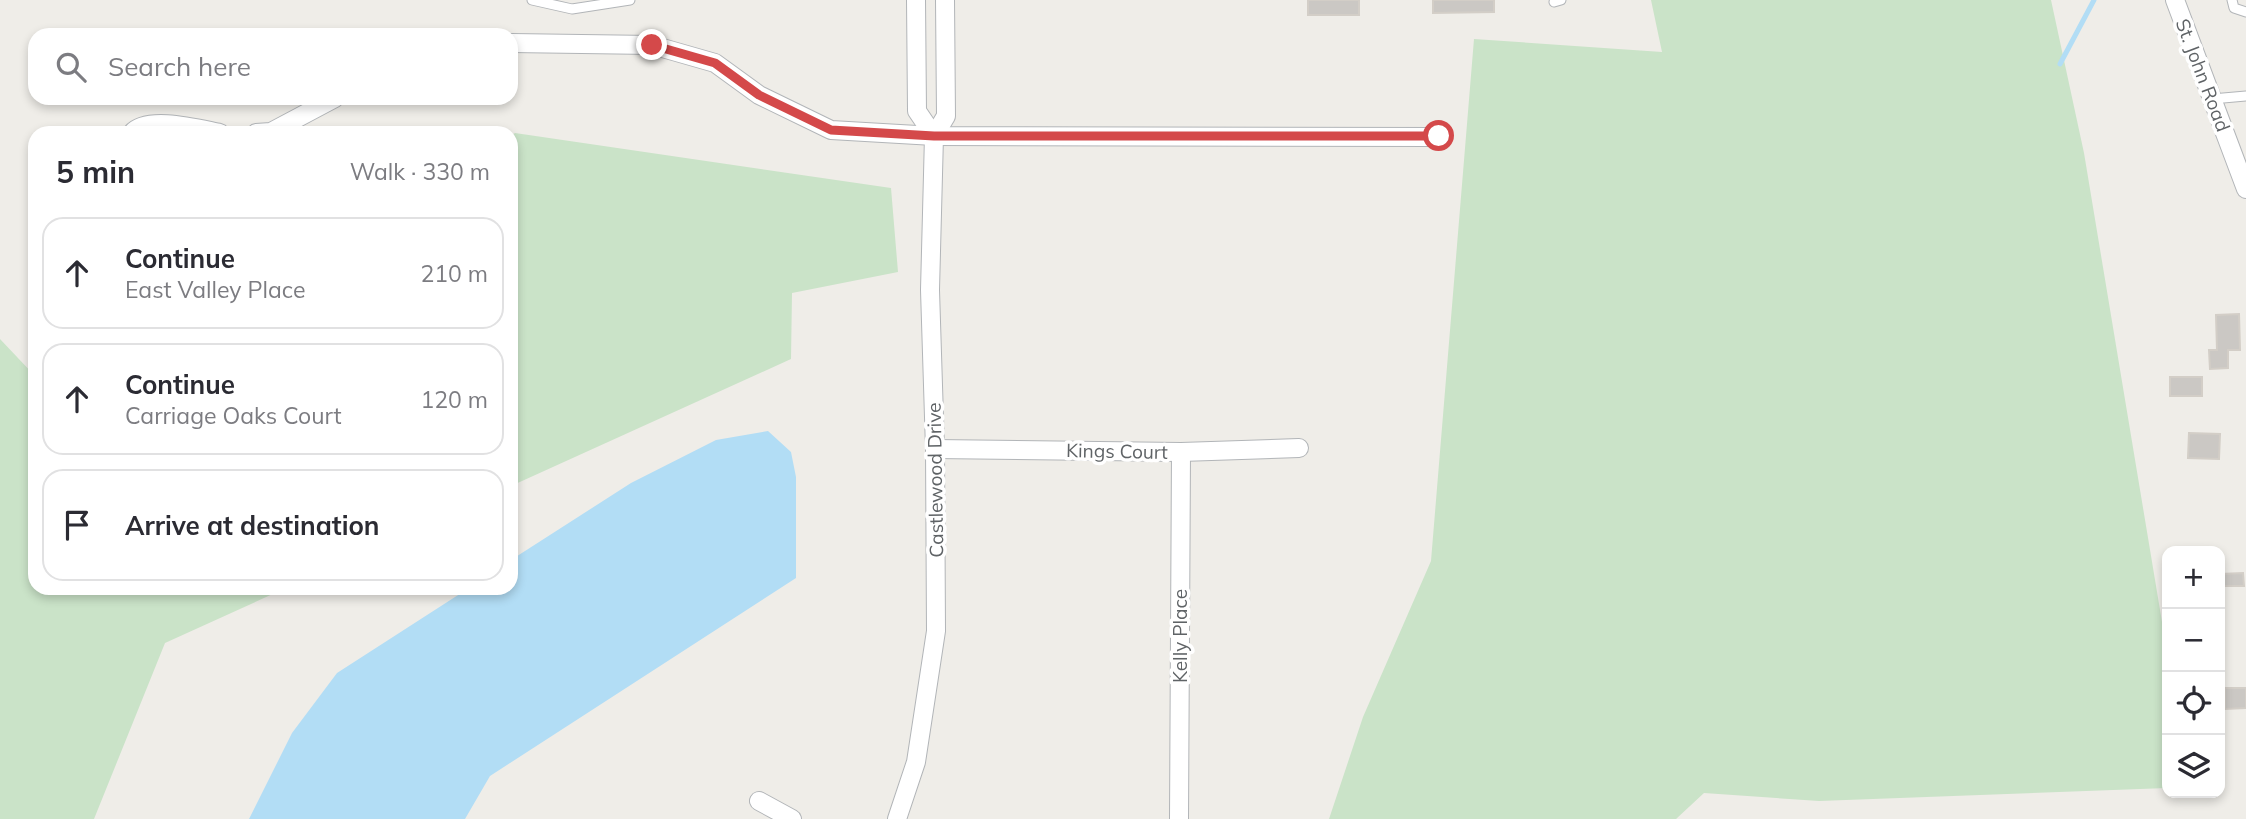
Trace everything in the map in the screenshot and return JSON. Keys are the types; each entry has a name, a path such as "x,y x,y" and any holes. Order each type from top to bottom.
{"street":[{"path":"916,0 917,111 934,136"},
{"name":"Castlewood Drive","path":"897,819 916,762 936,631 935,449 930,290 934,136 946,116 946,0"},
{"name":"St. John Road","path":"2175,0 2246,189"},
{"path":"518,43 652,45 715,63 759,95 831,130 934,136 1439,136"},
{"path":"282,126 322,105"},
{"path":"149,126 175,126"},
{"name":"Kings Court","path":"935,449 1181,452 1299,448"},
{"name":"Kelly Place","path":"1179,819 1181,452"},
{"path":"759,801 792,819"}],"lane":[{"path":"532,0 572,9 630,0"},
{"path":"2232,0 2234,8 2246,12"},
{"path":"2213,99 2246,96"}],"green space":[{"path":"1651,0 2051,0 2084,153 2162,622 2162,788 1819,801 1704,793 1676,819 1329,819 1363,717 1431,561 1474,39 1662,52"},
{"path":"518,133 891,188 898,272 792,293 791,359 518,483"},
{"path":"0,339 28,369 28,595 271,595 165,643 94,819 0,819"}],"water":[{"path":"768,431 791,452 796,477 796,578 490,776 465,819 249,819 292,733 337,673 458,595 518,595 518,556 631,483 716,440"}],"building":[{"path":"1308,0 1359,0 1359,15 1308,15"},
{"path":"1433,0 1494,0 1494,12 1433,13"},
{"path":"2239,314 2240,350 2228,350 2228,368 2210,369 2209,350 2217,350 2216,315"},
{"path":"2170,377 2202,377 2202,396 2170,396"},
{"path":"2189,433 2220,434 2219,459 2188,458"},
{"path":"2243,573 2244,586 2225,586 2225,574"},
{"path":"2225,688 2246,688 2246,708 2225,709"}],"waterway":[{"path":"2060,64 2094,0"}],"route":[{"path":"652,45 715,63 759,95 831,130 934,136 1439,136"}]}
